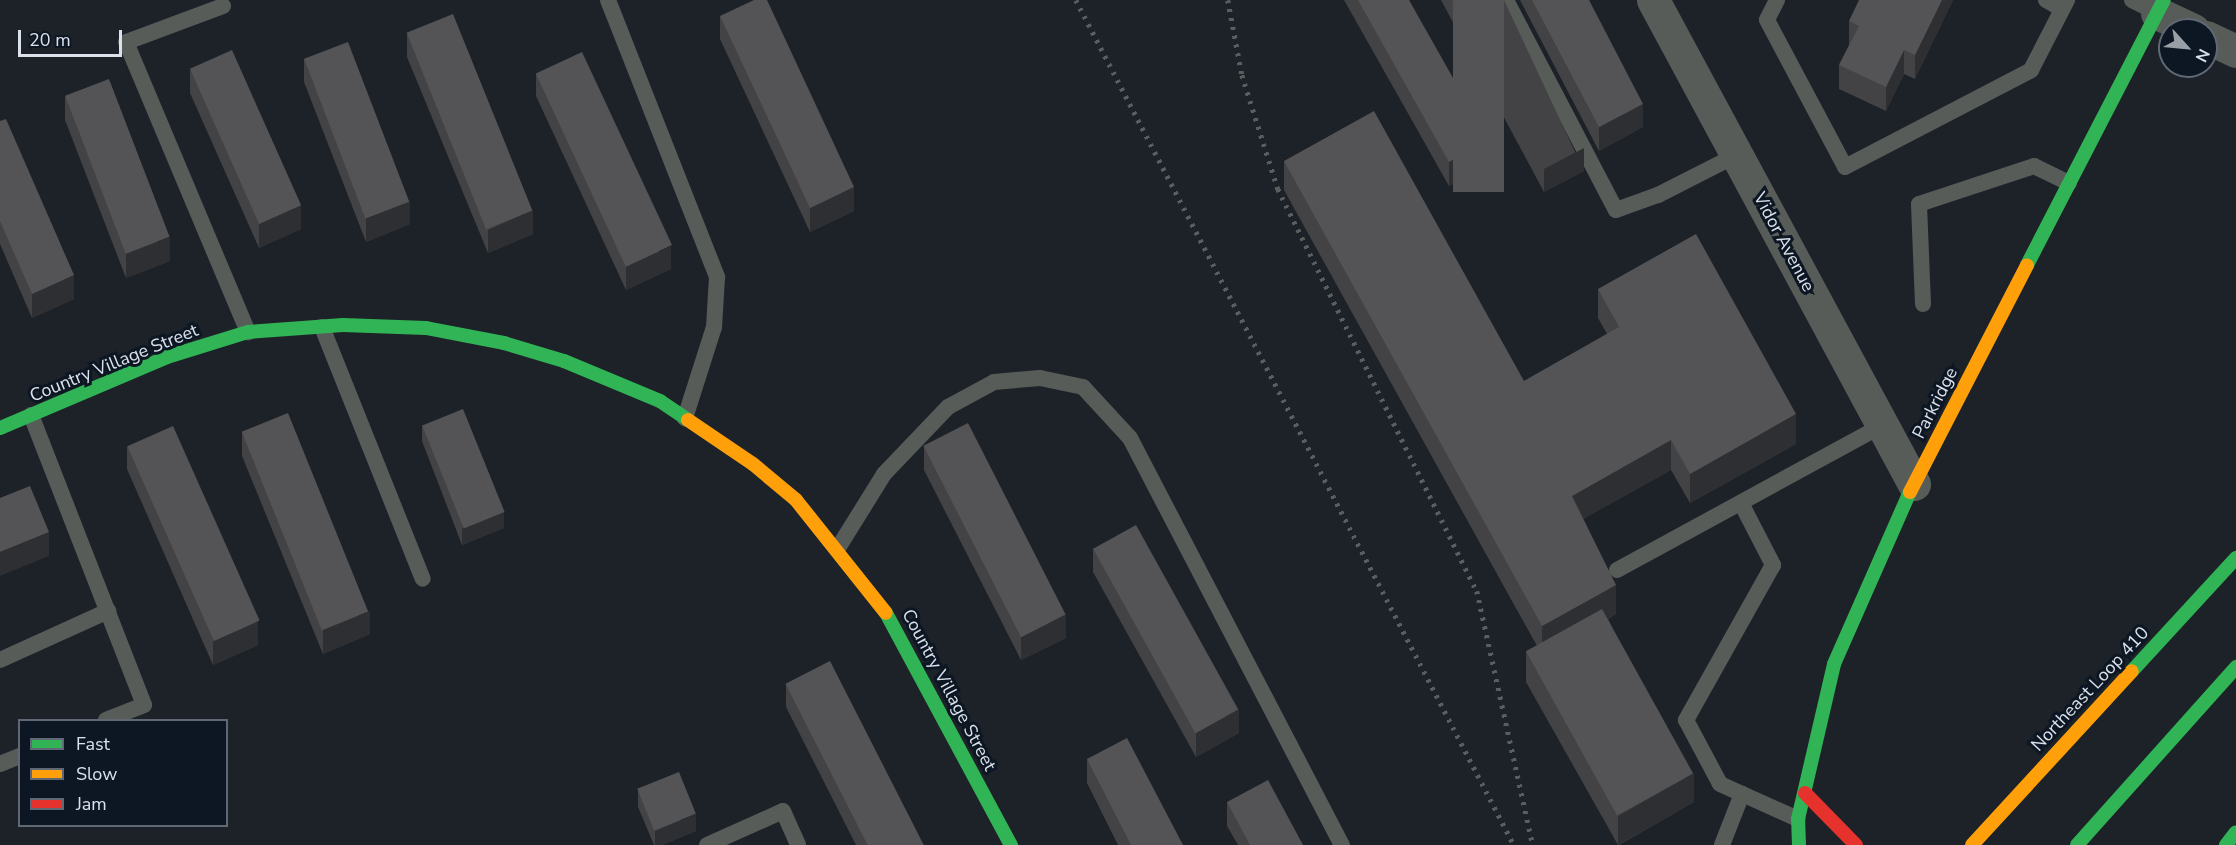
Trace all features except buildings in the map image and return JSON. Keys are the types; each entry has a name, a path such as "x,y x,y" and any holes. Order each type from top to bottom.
{"main road":[{"name":"Parkridge","path":"1799,845 1798,819 1834,664 1914,484 2069,183 2151,4"},
{"name":"Country Village Street","path":"0,428 167,357 248,332 322,327 426,328 504,343 564,361 639,392 685,418 753,464 796,500 838,548 900,632 1011,845"},
{"name":"Northeast Loop 410","path":"1972,845 2236,558"},
{"path":"2077,845 2236,667"},
{"path":"1805,793 1856,845"},
{"path":"2226,845 2236,832"}],"street":[{"name":"Vidor Avenue","path":"1653,0 1914,484"},
{"path":"2151,4 2174,18"},
{"path":"2218,43 2236,51"}],"lane":[{"path":"608,0 717,277 714,327 685,418"},
{"path":"1506,0 1616,210 1658,195 1737,155"},
{"path":"1777,0 1767,20 1845,167 2031,70 2065,4 2046,0"},
{"path":"223,6 126,42 248,332"},
{"path":"1923,304 1919,204 2034,166 2069,183"},
{"path":"322,327 423,579"},
{"path":"838,548 884,474 948,407 994,382 1040,378 1083,387 1130,438 1341,845"},
{"path":"31,415 144,705 109,719"},
{"path":"1617,570 1882,425"},
{"path":"1741,502 1773,565 1686,720 1720,784 1798,819"},
{"path":"0,660 108,611"},
{"path":"0,764 18,757"},
{"path":"1722,845 1742,794"},
{"path":"707,845 783,811 798,845"}],"railway":[{"path":"1076,0 1514,845"},
{"path":"1228,0 1242,75 1278,189 1477,591 1533,845"}],"traffic: fast":[{"path":"2027,265 2164,0"},
{"path":"0,428 167,357 248,332 343,325 426,328 504,343 564,361 660,401 688,420"},
{"path":"1799,845 1798,819 1834,664 1910,492"},
{"path":"2132,671 2236,558"},
{"path":"886,613 1011,845"},
{"path":"2077,845 2236,667"},
{"path":"2226,845 2236,832"}],"traffic: slow":[{"path":"1910,492 2027,265"},
{"path":"688,420 753,464 796,500 886,613"},
{"path":"1972,845 2132,671"}],"traffic: jam":[{"path":"1805,793 1856,845"}]}
